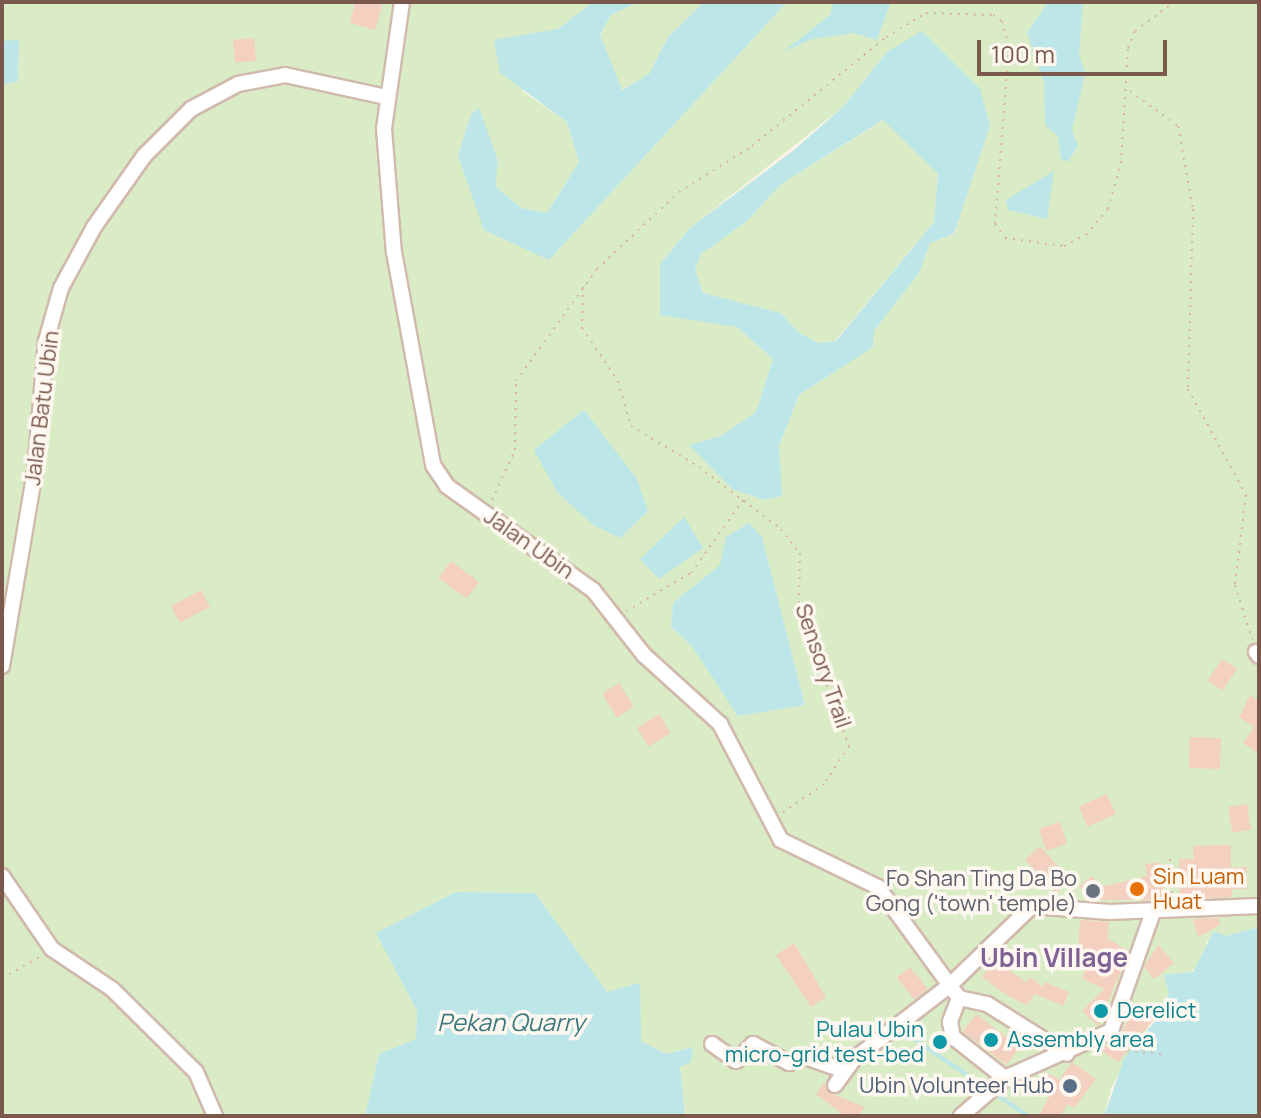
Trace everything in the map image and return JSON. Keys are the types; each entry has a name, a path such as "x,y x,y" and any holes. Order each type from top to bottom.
{"street":[{"name":"Jalan Ubin","path":"402,2 386,97 394,252 425,438 447,486 564,565 614,617 644,655 720,724 769,823 797,852 878,887 959,998"},
{"name":"Jalan Batu Ubin","path":"2,666 9,596 46,341 61,288 144,156 191,109 259,77 285,75 386,97"},
{"path":"2,876 52,949 112,989 196,1072 211,1095 215,1116"},
{"path":"835,1085 845,1071 895,1023 950,985 1032,906 1153,912 1259,906"},
{"path":"961,1116 1005,1078 1067,1054 1111,1031 1119,1019 1153,912"},
{"path":"1005,1078 953,1037 950,1022 959,998 987,1004 1067,1054"},
{"path":"712,1044 736,1061 753,1044 789,1063 805,1057 845,1071"}],"path":[{"path":"485,513 515,450 516,381 583,286 679,192 752,146 886,37 926,13 993,15 1009,31 994,197 995,224 1005,238 1064,246 1086,235 1108,209 1129,91 1128,48 1135,31 1174,2"},
{"path":"1129,91 1178,126 1193,209 1188,389 1246,495 1235,585 1258,654"},
{"name":"Sensory Trail","path":"583,286 582,328 618,381 631,426 743,500 800,553 799,610 849,746 824,784 769,823"},
{"path":"614,617 691,573 743,500"},
{"path":"1170,859 1174,911"},
{"path":"2,978 52,949"},
{"path":"1127,1051 1163,1054"}],"green space":[{"path":"2,2 593,2 558,29 522,91 567,122 579,162 547,213 521,208 494,186 498,161 471,114 458,156 549,260 787,2 1259,2 1259,927 1207,941 1206,957 1169,993 1112,1086 1104,1116 685,1116 680,1067 692,1047 666,1054 641,1041 535,893 456,892 377,933 417,1011 416,1040 379,1054 365,1116 2,1116 2,85 18,81 19,41 2,41","holes":["887,52 961,209 955,234 930,243 919,273 874,331 873,347 799,395 779,446 781,496 765,500 732,489 690,445 721,436 756,412 773,359 737,327 701,320 660,264 690,228 843,107","762,537 805,705 738,716 691,645 671,627 673,603"]},
{"path":"639,2 704,2 668,37 649,74 621,90 600,36 611,15"},
{"path":"884,120 938,174 934,222 835,341 819,343 799,333 781,313 703,293 695,269 701,254 746,222 781,184"}],"water":[{"path":"593,2 639,2 611,15 600,35 622,90 649,74 668,37 704,2 787,2 549,260 484,230 458,156 471,114 479,108 498,161 495,186 521,208 547,213 579,162 567,122 500,73 494,40 558,29"},
{"path":"833,2 891,2 877,40 854,33 812,39 783,52 830,15"},
{"path":"1048,2 1083,2 1079,55 1085,73 1072,131 1078,145 1068,162 1061,159 1058,136 1045,125 1044,82 1027,33"},
{"path":"922,31 980,89 990,126 954,234 930,243 919,273 874,331 873,347 799,395 779,446 782,496 765,500 732,489 689,445 721,436 756,412 773,359 737,327 660,315 660,264 690,228 794,150 843,107 887,52","holes":["883,120 938,174 934,222 836,341 819,343 799,333 781,313 703,293 695,269 701,254 746,222 781,184"]},
{"path":"19,40 18,81 2,85 2,41"},
{"path":"1054,171 1047,219 1008,210 1006,200"},
{"path":"584,410 637,479 648,511 620,538 593,525 557,492 534,450"},
{"path":"684,517 703,548 659,579 640,559"},
{"path":"749,523 762,537 805,705 738,716 691,645 671,627 673,603 720,565 726,537"},
{"name":"Pekan Quarry","path":"456,892 535,893 607,992 640,983 641,1041 666,1054 693,1047 691,1062 680,1067 685,1116 365,1116 379,1054 416,1039 417,1011 376,933"},
{"path":"1259,927 1259,1116 1104,1116 1125,1057 1161,1014 1169,993 1164,975 1193,972 1214,931 1226,936"}],"building":[{"path":"355,2 382,5 375,30 350,23"},
{"path":"254,38 256,61 235,63 233,40"},
{"path":"451,561 479,582 466,599 438,578"},
{"path":"201,590 210,607 180,623 171,606"},
{"path":"1222,659 1237,669 1222,691 1207,681"},
{"path":"619,683 634,707 617,717 602,694"},
{"path":"1250,695 1259,701 1259,754 1243,743 1254,727 1239,717"},
{"path":"659,714 671,733 649,746 637,728"},
{"path":"1190,737 1221,738 1220,769 1189,768"},
{"path":"1107,794 1116,814 1088,827 1079,807"},
{"path":"1247,804 1251,830 1232,833 1228,807"},
{"path":"1060,822 1067,844 1046,851 1039,829"},
{"path":"1231,845 1231,868 1247,867 1247,889 1232,889 1232,897 1180,899 1179,859 1194,859 1193,846"},
{"path":"1040,846 1071,880 1056,894 1025,859"},
{"path":"1161,862 1165,900 1090,900 1079,886 1092,876 1101,887 1147,876 1145,864"},
{"path":"1219,918 1220,925 1198,937 1193,919"},
{"path":"1080,920 1109,922 1108,939 1129,951 1098,1026 1082,1011 1104,989 1082,979 1093,950 1078,949"},
{"path":"794,943 826,997 811,1007 776,955"},
{"path":"1158,945 1174,963 1154,979 1144,967"},
{"path":"994,959 1026,982 1030,977 1043,987 1045,982 1069,992 1063,1006 1035,994 1026,1005 1005,994 982,977"},
{"path":"910,967 928,989 914,999 897,978"},
{"path":"1137,1002 1156,1017 1118,1062 1100,1050 1119,1037"},
{"name":"Assembly area","path":"976,1014 1020,1047 1007,1065 963,1032"},
{"name":"Pulau Ubin micro-grid test-bed","path":"939,1033 946,1036 949,1043 946,1050 939,1053 932,1050 929,1043 932,1036"},
{"name":"Ubin Volunteer Hub","path":"1072,1062 1096,1079 1074,1108 1068,1104 1060,1116 1039,1116 1053,1089 1044,1082 1050,1074 1059,1080"},
{"path":"824,1082 830,1093 865,1107 858,1116 845,1116 816,1094"}],"waterway":[{"path":"911,1037 1028,1116"}],"place":[{"name":"Sin Luam Huat","path":"1137,889"},
{"name":"Fo Shan Ting Da Bo Gong ('town' temple)","path":"1093,891"},
{"name":"Derelict","path":"1101,1011"},
{"name":"Assembly area","path":"991,1040"},
{"name":"Pulau Ubin micro-grid test-bed","path":"940,1042"},
{"name":"Ubin Volunteer Hub","path":"1070,1086"}],"district":[{"name":"Ubin Village","path":"1054,958"}]}
